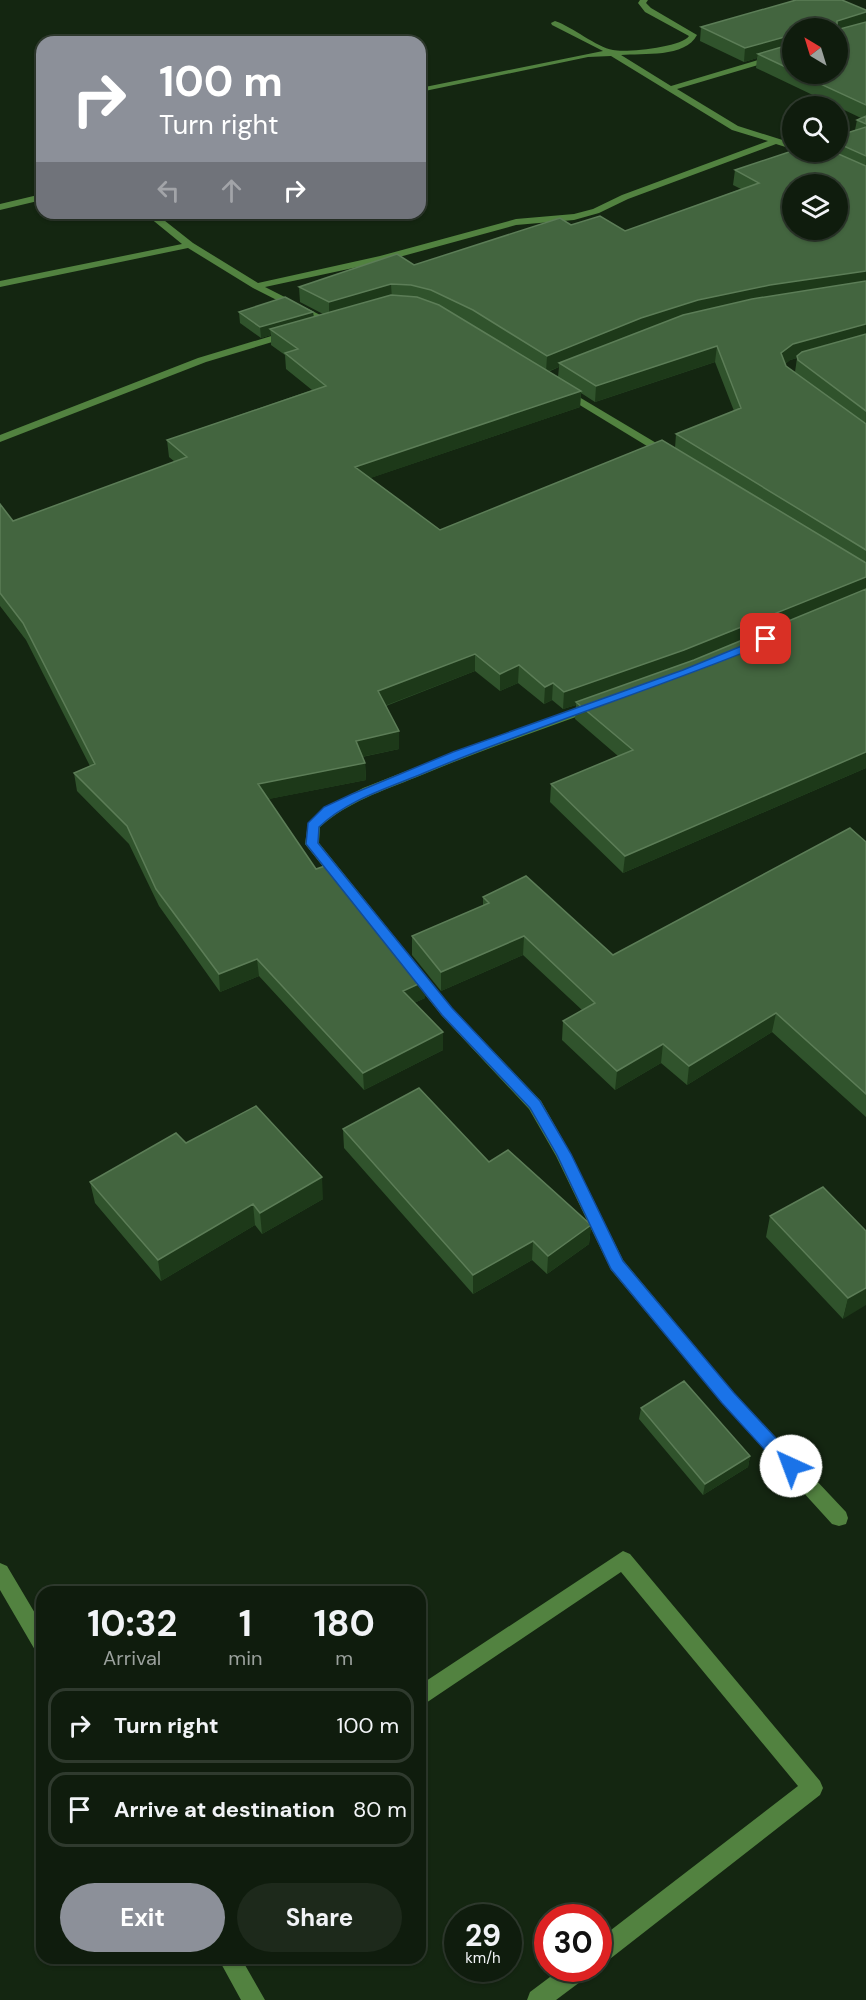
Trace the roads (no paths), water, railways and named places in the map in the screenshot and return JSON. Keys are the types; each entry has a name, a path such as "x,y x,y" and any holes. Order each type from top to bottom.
{"street":[{"path":"426,89 588,55 673,49 690,41 693,35 648,9 642,3 644,0"},
{"path":"555,23 612,53 735,128 782,143"},
{"path":"669,89 782,55"},
{"path":"256,286 381,259 516,222 574,217 596,211 626,197 776,141"},
{"path":"0,207 36,198"},
{"path":"157,219 190,245 256,286 327,323"},
{"path":"0,284 190,245"},
{"path":"0,439 202,360 294,332"},
{"path":"555,385 675,459"},
{"path":"610,700 458,754 356,796 329,810 313,826 312,844 447,1012 535,1105 563,1154 617,1265 728,1398 838,1518"},
{"path":"426,1693 623,1560 813,1788 612,1943"},
{"path":"0,1572 36,1633"},
{"path":"233,1964 254,2000"},
{"path":"538,2000 562,1982"}]}
